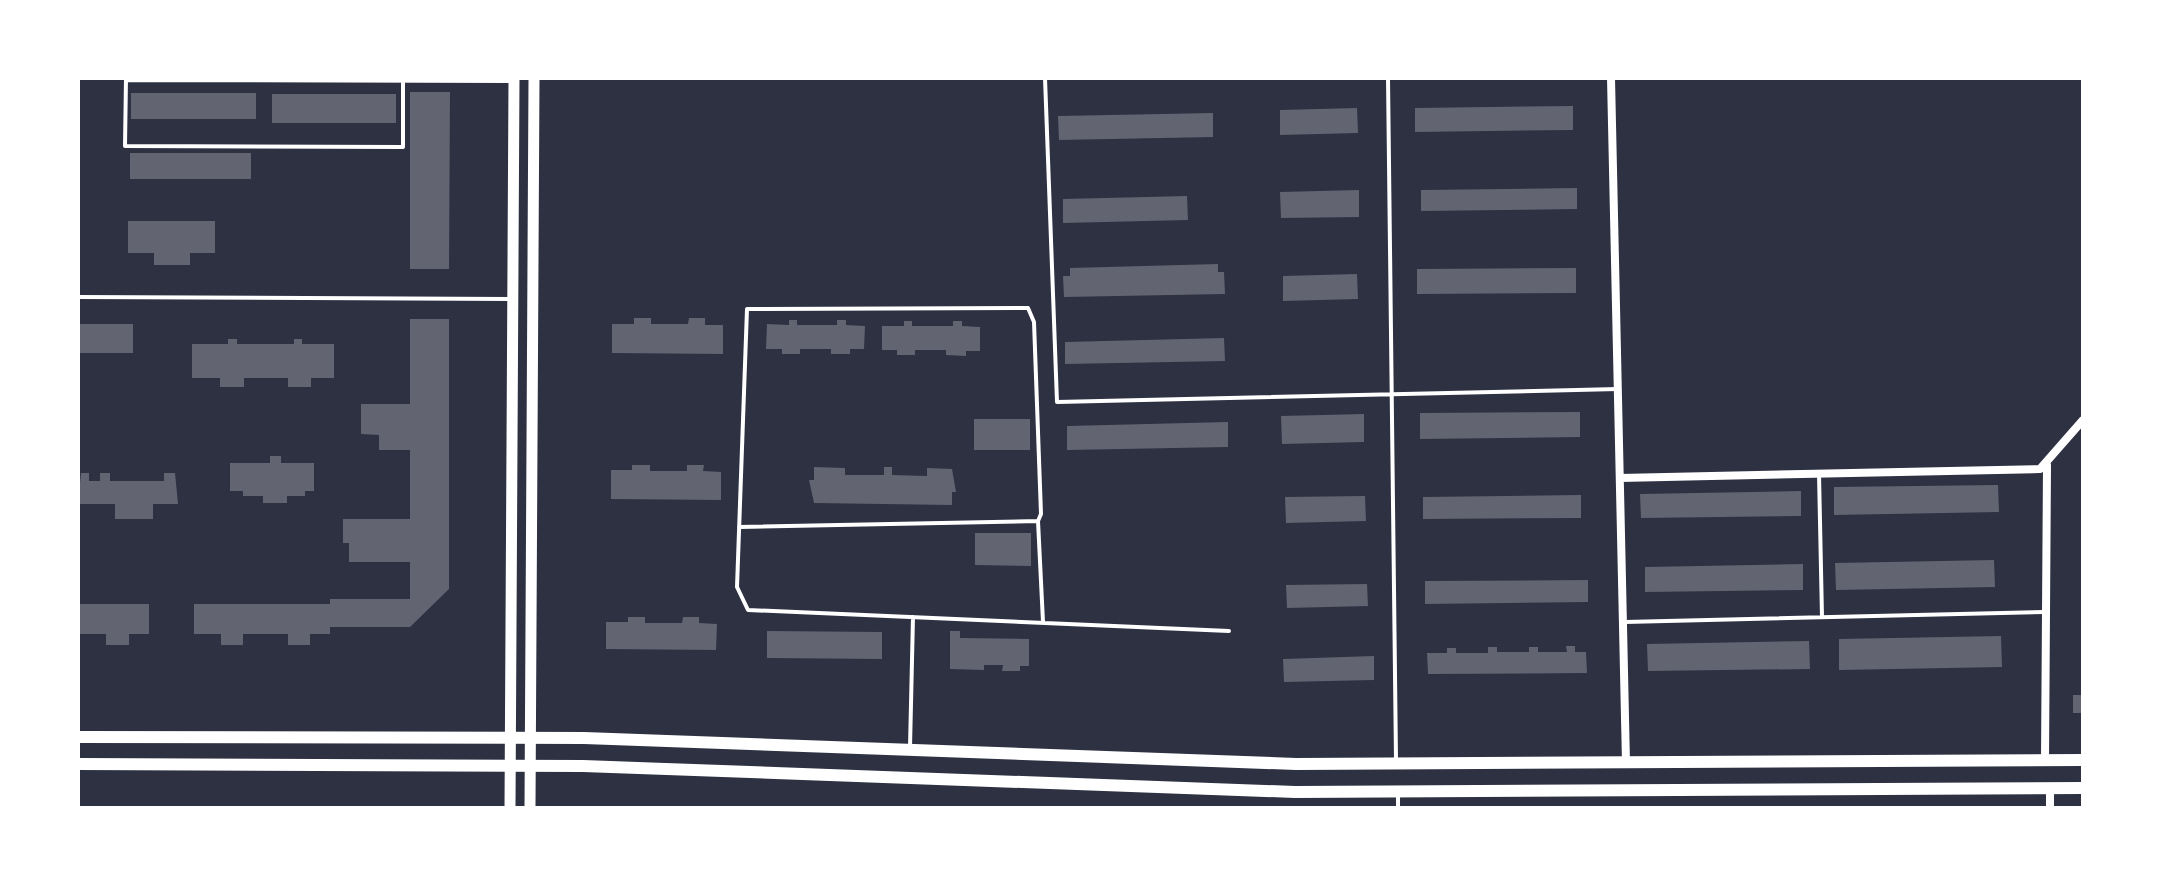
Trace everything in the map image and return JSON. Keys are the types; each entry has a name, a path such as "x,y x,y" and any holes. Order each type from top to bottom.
{"main road":[{"path":"78,737 530,738 1296,764 2083,760"},
{"path":"78,764 530,766 1280,792 2083,788"}],"street":[{"path":"530,808 534,78"},
{"path":"1611,78 1626,763"},
{"path":"510,808 514,79"},
{"path":"1620,478 2040,469 2047,465 2083,420"},
{"path":"2045,760 2047,465"},
{"path":"2050,788 2050,808"}],"lane":[{"path":"1045,78 1057,402 1618,389"},
{"path":"1388,78 1396,764"},
{"path":"403,79 403,147 125,146 126,79 403,79 514,79"},
{"path":"78,297 512,299"},
{"path":"1043,623 1034,322 1028,308 747,309 737,587 748,610 913,617 1043,623 1229,631"},
{"path":"1819,474 1822,617"},
{"path":"739,527 1038,521"},
{"path":"1623,622 2046,612"},
{"path":"910,750 913,617"},
{"path":"1398,792 1398,808"}],"building":[{"path":"410,92 450,92 449,269 410,269"},
{"path":"131,93 256,93 256,119 131,119"},
{"path":"272,94 396,94 396,123 272,123"},
{"path":"1573,106 1573,130 1415,132 1415,108"},
{"path":"1357,108 1358,133 1280,135 1280,110"},
{"path":"1213,113 1213,137 1059,140 1058,116"},
{"path":"130,153 251,153 251,179 130,179"},
{"path":"1577,188 1577,209 1421,211 1421,190"},
{"path":"1359,190 1359,217 1281,218 1280,192"},
{"path":"1187,196 1188,220 1063,223 1063,199"},
{"path":"128,221 215,221 215,253 190,253 190,265 154,265 154,253 128,253"},
{"path":"1218,264 1218,272 1224,272 1225,294 1064,297 1063,276 1070,276 1070,268"},
{"path":"1576,268 1576,293 1417,294 1417,269"},
{"path":"1357,274 1358,299 1283,301 1283,276"},
{"path":"634,318 651,318 651,324 688,324 689,318 705,318 705,325 723,325 723,354 612,353 612,324 634,324"},
{"path":"410,319 449,319 449,589 410,627 330,627 330,634 310,634 310,645 288,645 288,634 243,634 243,645 221,645 221,634 194,634 194,604 330,604 330,599 410,599 410,562 349,562 349,543 343,543 343,519 410,519 410,450 379,450 379,435 361,434 361,404 410,404"},
{"path":"789,320 797,320 797,325 837,325 837,320 846,320 846,325 865,326 864,349 850,349 850,354 831,354 831,349 800,349 800,354 782,354 782,349 766,349 767,324 789,325"},
{"path":"904,321 912,321 912,326 953,326 953,321 962,321 962,326 980,327 980,351 966,351 966,356 946,355 946,350 915,350 915,355 897,355 897,350 882,350 882,326 904,326"},
{"path":"78,324 133,324 133,353 78,353"},
{"path":"1224,338 1225,361 1065,364 1065,342"},
{"path":"228,339 237,339 237,344 294,344 294,339 302,339 302,344 334,344 334,378 311,378 311,387 288,387 288,378 244,378 244,387 220,387 220,378 192,378 192,344 228,344"},
{"path":"1580,412 1580,437 1420,439 1420,413"},
{"path":"1364,414 1364,442 1282,444 1281,416"},
{"path":"974,419 1030,419 1030,450 974,450"},
{"path":"1228,422 1228,447 1067,450 1067,426"},
{"path":"270,456 281,456 281,463 314,463 314,491 305,491 305,496 287,496 287,503 263,503 263,496 243,496 243,491 230,491 230,463 270,463"},
{"path":"632,465 650,465 650,471 687,471 687,465 704,465 703,471 721,472 721,500 611,499 611,470 632,470"},
{"path":"814,467 845,468 845,475 884,475 884,467 892,467 892,475 927,476 927,468 952,469 956,492 952,492 952,505 814,503 809,480 814,480"},
{"path":"81,473 89,473 89,481 100,481 100,473 110,473 110,481 164,481 164,473 175,473 178,504 153,504 153,519 115,519 115,504 78,504"},
{"path":"1998,485 1999,512 1834,515 1834,487"},
{"path":"1801,491 1801,516 1641,518 1640,494"},
{"path":"1581,495 1581,518 1423,519 1423,497"},
{"path":"1365,496 1366,521 1286,523 1285,497"},
{"path":"975,533 1031,533 1031,566 975,565"},
{"path":"1994,560 1995,587 1836,590 1835,563"},
{"path":"1803,564 1803,590 1645,592 1645,567"},
{"path":"1588,580 1588,602 1425,604 1425,581"},
{"path":"1367,584 1368,606 1287,608 1286,585"},
{"path":"78,604 149,604 149,634 129,634 129,645 106,645 106,634 78,634"},
{"path":"628,617 645,617 645,623 682,623 683,617 699,617 699,623 717,624 716,650 606,649 606,622 628,622"},
{"path":"767,631 882,632 882,659 767,658"},
{"path":"950,631 960,631 960,638 1029,639 1029,666 1020,666 1020,671 1002,671 1003,665 984,665 984,670 950,669"},
{"path":"2001,636 2002,667 1839,670 1839,639"},
{"path":"1809,641 1810,669 1648,671 1647,644"},
{"path":"1566,646 1575,646 1575,652 1586,652 1587,673 1428,674 1427,653 1447,653 1447,648 1456,648 1456,653 1488,653 1488,647 1497,647 1497,652 1529,652 1529,647 1538,647 1538,652 1567,652"},
{"path":"1374,656 1374,680 1284,682 1283,659"},
{"path":"2073,695 2083,695 2083,713 2073,713"}]}
